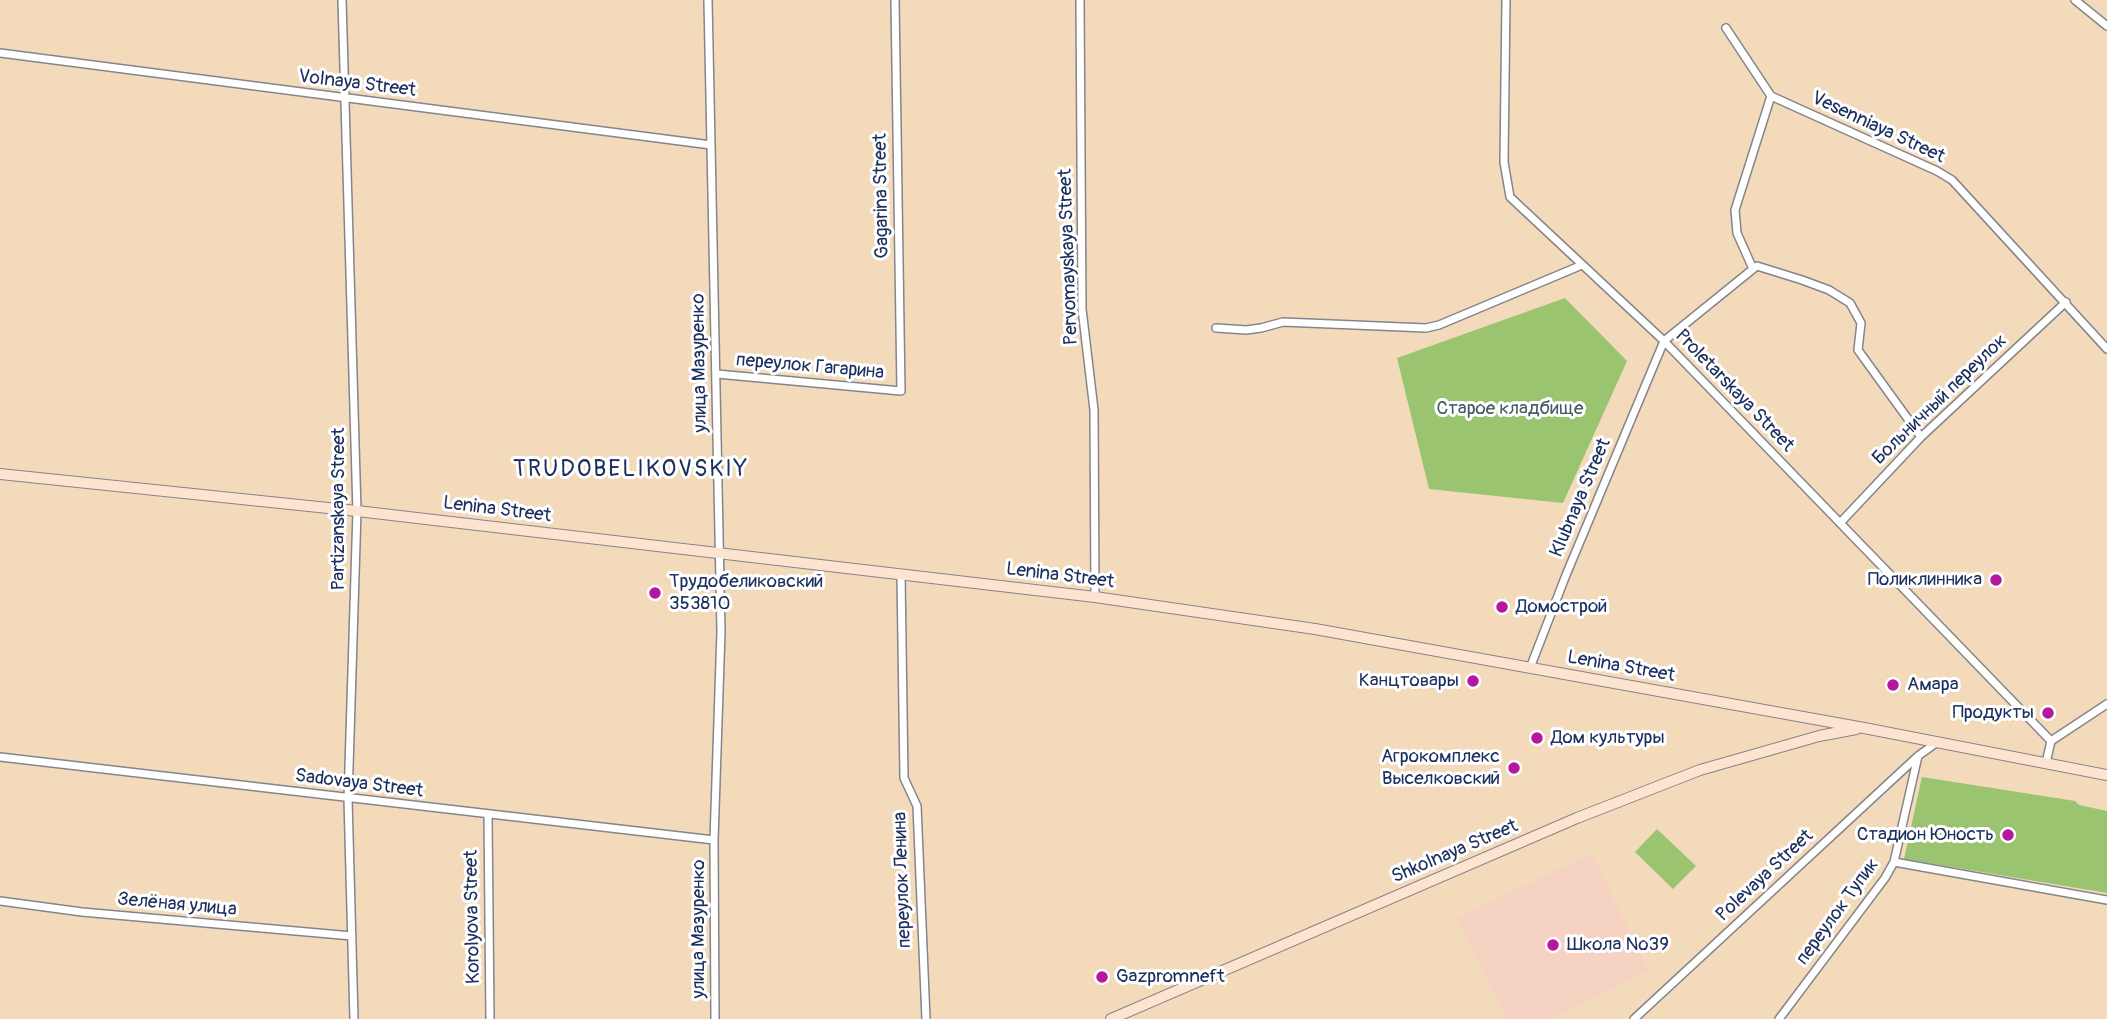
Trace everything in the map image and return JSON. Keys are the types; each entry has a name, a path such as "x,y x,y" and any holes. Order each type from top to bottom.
{"street":[{"name":"Partizanskaya Street","path":"342,0 357,512 348,799 354,1019"},
{"name":"улица Мазуренко","path":"708,0 721,631 714,840 715,1019"},
{"name":"Gagarina Street","path":"895,0 901,391"},
{"name":"Pervomayskaya Street","path":"1080,0 1082,309 1094,410 1095,597"},
{"name":"Proletarskaya Street","path":"1506,0 1504,162 1510,197 1664,341 2051,741"},
{"path":"2075,0 2107,26"},
{"path":"1726,28 1771,96 1735,210 1737,233 1753,269"},
{"name":"Volnaya Street","path":"0,53 711,145"},
{"name":"Vesenniaya Street","path":"1771,96 1952,180 2107,349"},
{"path":"1216,328 1246,330 1283,321 1426,328 1440,325 1582,265"},
{"path":"1664,341 1757,266 1829,290 1850,303 1861,323 1858,350 1921,437"},
{"name":"Больничный переулок","path":"1840,523 1921,437 2066,302"},
{"name":"Klubnaya Street","path":"1530,668 1664,341"},
{"name":"переулок Гагарина","path":"717,374 901,391"},
{"name":"Lenina Street","path":"0,474 1095,597 1315,629 1823,720 2107,775"},
{"name":"переулок Ленина","path":"901,575 904,778 917,806 926,1019"},
{"path":"2046,763 2051,741 2107,704"},
{"path":"1819,736 1823,720"},
{"name":"Shkolnaya Street","path":"1111,1019 1577,818 1700,771 1819,736 1864,728"},
{"path":"1918,756 1936,743"},
{"name":"переулок Тупик","path":"1779,1019 1871,899 1894,862 1918,756"},
{"name":"Polevaya Street","path":"1634,1019 1918,756"},
{"name":"Sadovaya Street","path":"0,757 714,840"},
{"name":"Korolyova Street","path":"488,814 490,1019"},
{"path":"1894,862 2107,900"},
{"name":"Зелёная улица","path":"0,901 96,913 352,936"}],"shaded area":[{"name":"Школа №39","path":"1591,853 1649,971 1551,1019 1506,1019 1457,919"}],"green space":[{"name":"Старое кладбище","path":"1565,298 1627,361 1563,503 1429,489 1397,358"},
{"name":"Стадион Юность","path":"1922,777 2075,801 2079,805 2107,811 2107,893 1904,859"},
{"path":"1657,829 1696,866 1673,889 1635,852"}],"place":[{"name":"Поликлинника","path":"1996,580"},
{"name":"Трудобеликовский 353810","path":"655,593"},
{"name":"Домострой","path":"1502,607"},
{"name":"Канцтовары","path":"1473,681"},
{"name":"Амара","path":"1893,685"},
{"name":"Продукты","path":"2048,713"},
{"name":"Дом культуры","path":"1537,738"},
{"name":"Агрокомплекс Выселковский","path":"1514,768"},
{"name":"Стадион Юность","path":"2008,835"},
{"name":"Школа №39","path":"1553,945"},
{"name":"Gazpromneft","path":"1102,977"}],"district":[{"name":"TRUDOBELIKOVSKIY","path":"631,470"}]}
